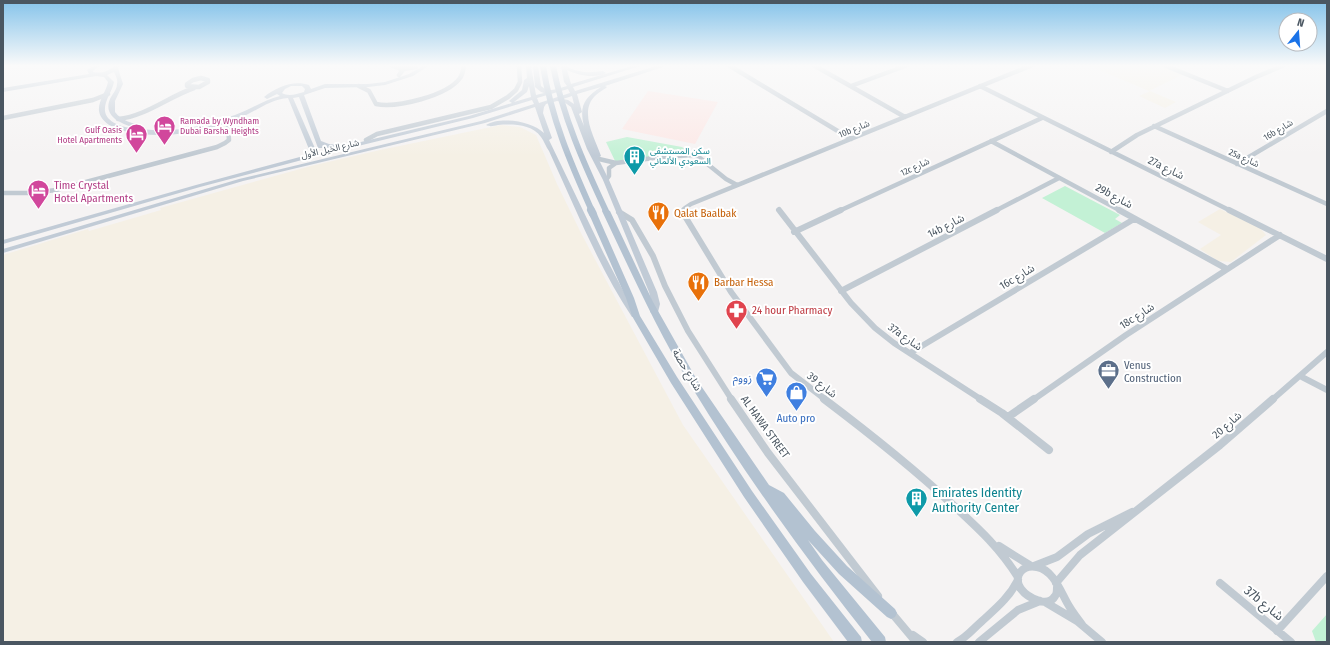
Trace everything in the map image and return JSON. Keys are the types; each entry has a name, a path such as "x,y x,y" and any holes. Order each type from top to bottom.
{"main road":[{"path":"107,96 102,110 106,119 118,127 130,130 168,132 194,129 216,124 233,118 268,101 293,96"},
{"path":"115,96 111,108 112,113 118,119 132,125 148,128 170,128 206,122 236,113 268,96"},
{"path":"305,96 307,108 323,156"},
{"path":"492,110 519,96"},
{"path":"533,96 552,151 591,236 621,294 636,316"},
{"name":"شارع حصة","path":"548,96 555,123 630,298 636,316 682,392 748,494 803,572 856,642"},
{"name":"شارع حصة","path":"558,96 566,121 606,211 654,312 694,383 818,564 880,642"},
{"path":"574,96 579,109 580,123"},
{"path":"590,96 585,104 584,113 604,177"},
{"path":"290,97 309,143 323,156"},
{"path":"540,114 541,107 553,97 571,104 653,292 656,304 654,312"},
{"name":"شارع الخيل الأول","path":"3,251 323,156 328,156 366,145 378,140 451,123 492,110 553,97"},
{"name":"شارع الخيل الأول","path":"3,242 107,211 288,162 441,133 490,120 534,100 553,97"},
{"path":"296,111 300,108 307,108"},
{"path":"441,133 462,131 501,123 521,124 532,127 540,132 552,151"},
{"path":"318,142 328,146 336,146 398,135"},
{"path":"288,162 303,153 309,143"},
{"path":"241,180 306,159"},
{"path":"765,487 780,496 831,558 891,613"}],"street":[{"path":"3,118 93,100 103,96"},
{"path":"118,119 137,116 173,96"},
{"path":"371,96 374,103 382,106 394,105 434,96"},
{"path":"366,140 377,134 491,107 508,96"},
{"path":"780,96 850,139"},
{"path":"869,96 905,117"},
{"name":"10b شارع","path":"685,208 691,204 956,96"},
{"name":"27a شارع","path":"997,96 1327,259"},
{"path":"1108,151 1154,126 1216,96"},
{"path":"93,100 104,102"},
{"name":"16b شارع","path":"1237,164 1327,110"},
{"path":"132,125 137,116"},
{"path":"3,193 28,194 56,190 217,147 230,139 231,136 228,126 233,118"},
{"name":"12c شارع","path":"794,232 1042,118"},
{"path":"216,124 228,126"},
{"name":"25a شارع","path":"1154,126 1326,203"},
{"name":"29b شارع","path":"991,141 1227,269"},
{"path":"599,159 616,163 661,157 692,155 700,158 735,186"},
{"path":"604,177 608,176 609,168 616,163"},
{"name":"14b شارع","path":"841,291 1059,178"},
{"name":"شارع 39","path":"685,208 684,215 721,278 752,323 788,370 803,384 917,472 992,541 1006,558 1018,579"},
{"name":"37a شارع","path":"778,210 841,291 875,328 910,353 1008,417 1049,450"},
{"name":"AL HAWA STREET","path":"619,212 632,220 653,256 665,286 688,331 738,410 768,453 891,613 916,642"},
{"name":"16c شارع","path":"910,353 1134,219"},
{"name":"18c شارع","path":"1008,417 1126,335 1280,235"},
{"name":"شارع 20","path":"1057,585 1073,562 1137,509 1220,444 1327,352"},
{"path":"1302,374 1327,389"},
{"name":"شارع 20","path":"1032,566 1057,557 1082,538 1137,509"},
{"name":"شارع 39","path":"992,541 1032,566"},
{"path":"957,642 971,633 982,620 1007,599 1022,569 1032,566 1041,568 1049,573 1083,626"},
{"path":"1277,631 1324,586 1327,576"},
{"path":"1018,579 1021,588 1028,595 1043,602 1083,626 1102,642"},
{"name":"37b شارع","path":"1220,583 1291,642"},
{"path":"979,642 1018,610 1054,599 1056,596 1057,585"},
{"path":"900,624 924,642"}],"shaded area":[{"path":"645,96 680,96 718,102 695,144 622,129"}],"green space":[{"path":"627,137 682,147 686,150 682,152 616,163 606,142"},
{"path":"1065,186 1120,215 1115,219 1122,223 1105,233 1042,198"},
{"path":"1327,614 1327,642 1316,642 1312,631"}],"sand":[{"path":"1139,96 1162,96 1176,102 1165,108"},
{"path":"501,125 520,127 536,135 557,184 581,233 683,425 834,642 3,642 3,255 88,229 89,231 161,210 160,208 311,166"},
{"path":"1220,209 1260,228 1266,235 1231,262 1218,261 1200,249 1221,235 1198,222"}],"place":[{"name":"Ramada by Wyndham Dubai Barsha Heights","path":"165,146"},
{"name":"Gulf Oasis Hotel Apartments","path":"137,154"},
{"name":"سكن المستشفى السعودي الألماني","path":"634,176"},
{"name":"Time Crystal Hotel Apartments","path":"39,210"},
{"name":"Qalat Baalbak","path":"659,232"},
{"name":"Barbar Hessa","path":"699,302"},
{"name":"24 hour Pharmacy","path":"736,330"},
{"name":"Venus Construction","path":"1108,390"},
{"name":"زووم","path":"767,398"},
{"name":"Auto pro","path":"796,412"},
{"name":"Emirates Identity Authority Center","path":"916,518"}]}
